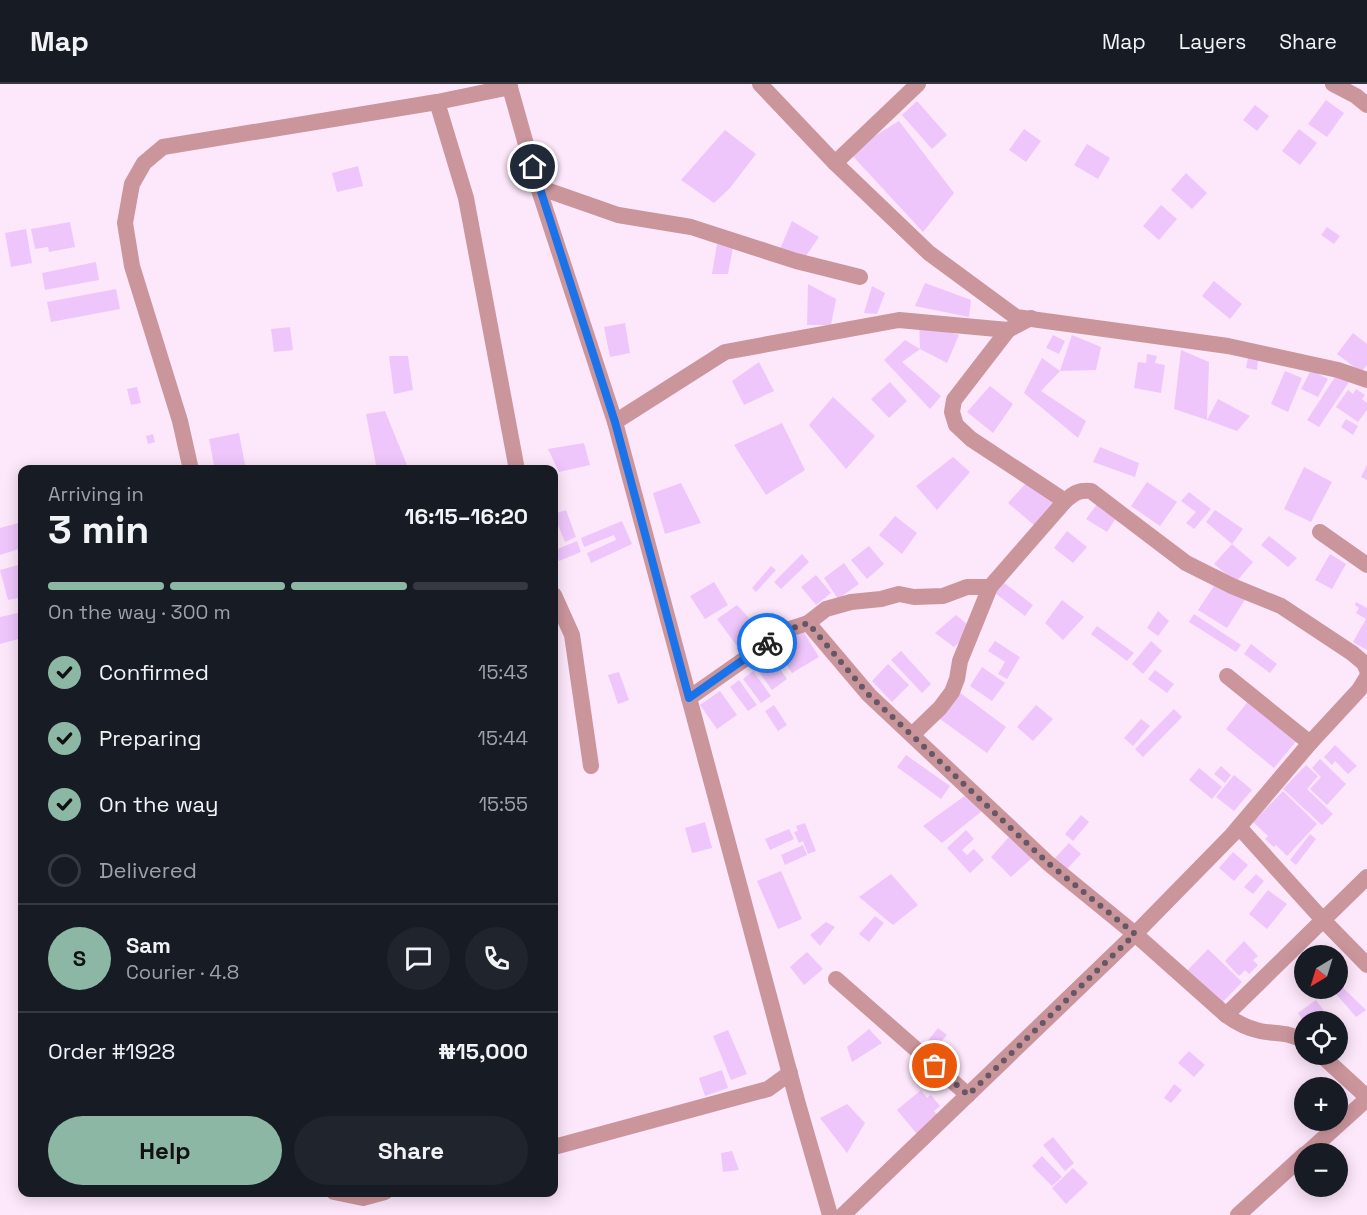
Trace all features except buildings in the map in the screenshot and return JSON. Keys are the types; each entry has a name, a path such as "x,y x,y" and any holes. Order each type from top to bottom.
{"street":[{"path":"760,84 836,163 929,253 1016,317 1228,346 1338,370 1367,380"},
{"path":"836,163 918,84"},
{"path":"1333,84 1356,96 1367,105"},
{"path":"190,465 180,421 132,266 125,223 132,184 144,163 163,147 437,102 510,86 538,187 615,422 798,1104 830,1215"},
{"path":"437,102 466,198 516,465"},
{"path":"538,187 618,214 692,227 796,261 860,277"},
{"path":"1031,318 1008,330 954,400 952,412 956,425 971,438 1065,501"},
{"path":"615,422 725,352 899,320 1008,330"},
{"path":"912,735 940,708 952,692 957,680 960,661 990,587 1065,501 1075,492 1082,490 1091,492 1186,563 1232,586 1281,606 1352,653 1364,663 1367,670"},
{"path":"1320,532 1367,565"},
{"path":"689,698 786,630 808,623 826,609 851,602 881,599 899,594 924,598 943,596 968,587 990,587"},
{"path":"558,604 572,635 591,766"},
{"path":"808,623 869,695 1048,863 1135,934 1226,1015 1242,1026 1262,1032 1294,1036"},
{"path":"1227,676 1310,743"},
{"path":"843,1215 1135,934 1239,827 1310,743 1359,690 1367,677"},
{"path":"1239,827 1367,965"},
{"path":"1226,1015 1367,877"},
{"path":"837,979 968,1095"},
{"path":"1317,1143 1367,1098 1332,1065"},
{"path":"558,1146 768,1089 790,1073"},
{"path":"768,1089 798,1104"},
{"path":"1238,1215 1294,1164"}],"way so far":[{"path":"767,643 786,630 808,623 869,695 1048,863 1135,934 968,1095 935,1066"}],"route":[{"path":"533,167 615,422 689,698 767,643"}]}
